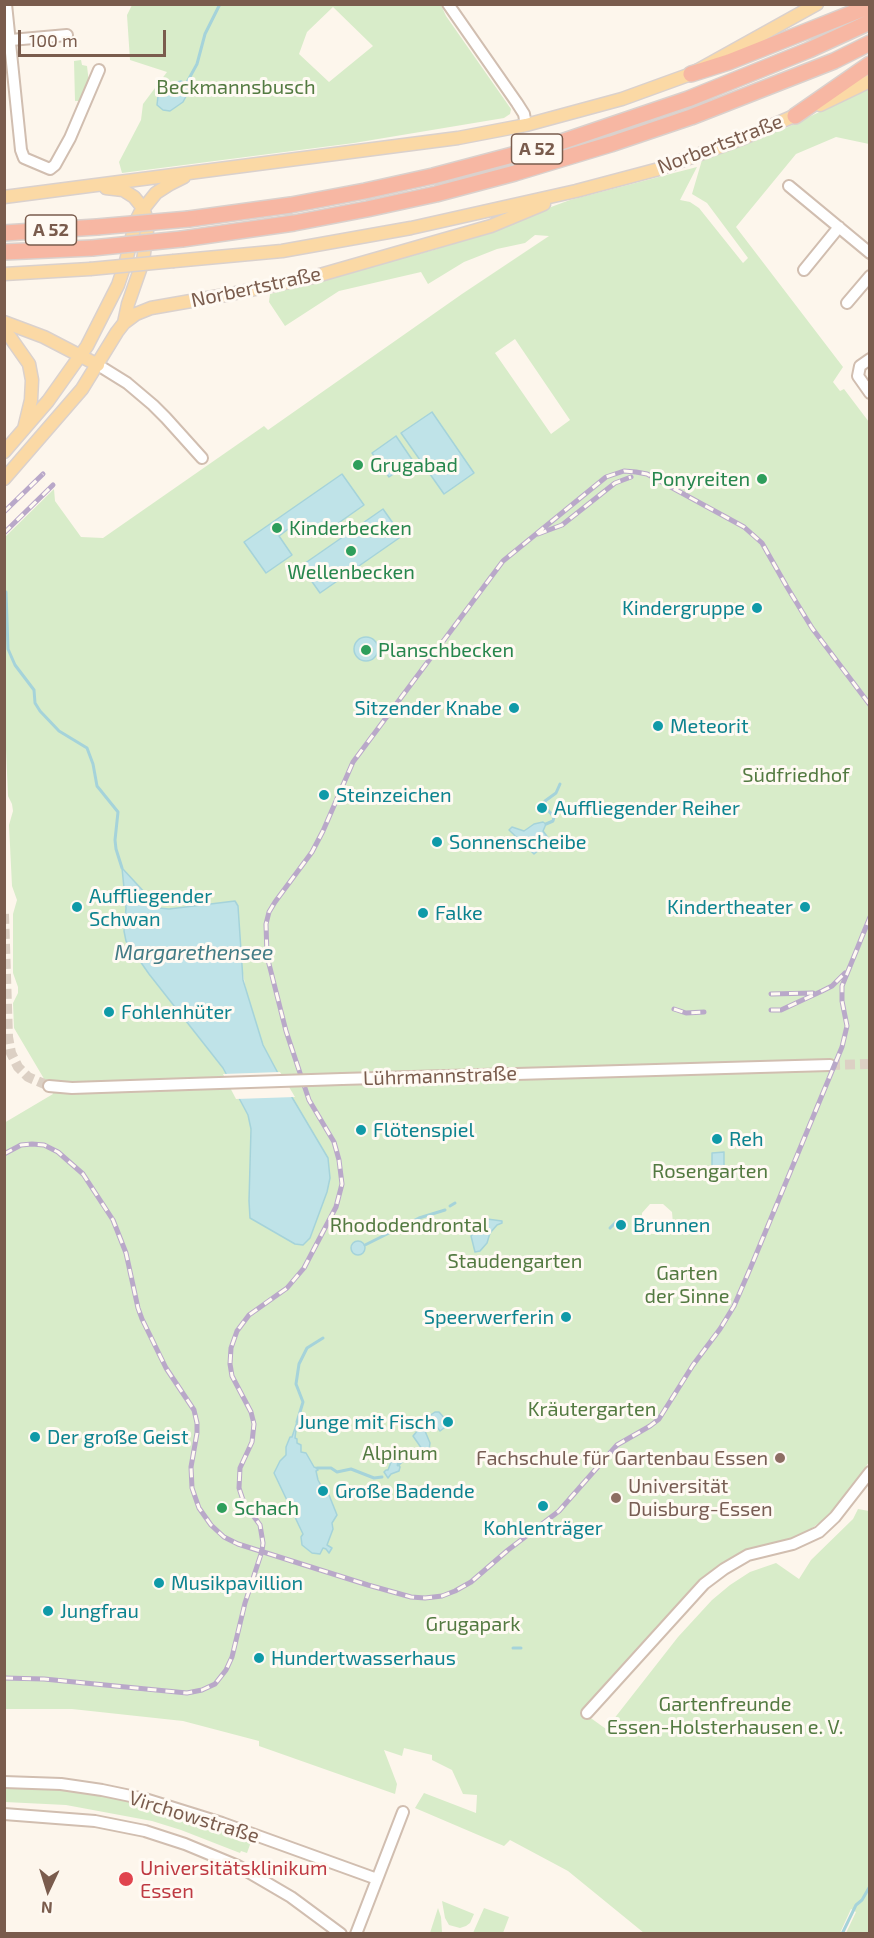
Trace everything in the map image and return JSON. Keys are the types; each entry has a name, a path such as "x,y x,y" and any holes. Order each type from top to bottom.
{"highway":[{"path":"691,74 729,62 870,6"},
{"name":"A 52","path":"4,233 97,228 189,219 281,206 433,176 549,146 688,99 798,55 870,22"},
{"name":"A 52","path":"4,252 92,248 182,239 294,223 436,194 515,173 691,117 834,60 870,43"},
{"path":"795,116 870,63"}],"main road":[{"path":"4,197 458,138 526,125 613,102 691,74 817,4"},
{"name":"Norbertstraße","path":"4,274 90,269 282,251 399,231 576,191 659,169 795,116 870,81"},
{"path":"4,452 48,401 80,356 103,316 118,285 135,221 144,208 156,194 170,184 200,172"},
{"path":"94,186 123,190 134,197 144,208 148,223 145,251 124,323"},
{"name":"Norbertstraße","path":"4,478 81,389 124,323 136,314 152,308 313,277 491,226 576,191"},
{"path":"4,322 44,337 98,365"},
{"path":"4,333 29,364 32,380 31,400 24,430"}],"street":[{"path":"6,4 21,150 24,158 50,169 55,165 64,153 99,70"},
{"path":"448,4 517,103 524,114 526,125"},
{"path":"11,40 67,35"},
{"path":"789,186 870,253"},
{"path":"804,270 839,227"},
{"path":"848,303 870,276"},
{"path":"870,359 860,366 858,376 870,393"},
{"path":"98,365 127,383 153,405 202,458"},
{"name":"Lührmannstraße","path":"49,1086 72,1088 830,1065"},
{"path":"587,1713 704,1584 748,1555 793,1544 819,1532 835,1517 870,1472"},
{"name":"Virchowstraße","path":"4,1782 61,1784 145,1799 222,1823 377,1879"},
{"path":"356,1934 403,1812"},
{"name":"Virchowstraße","path":"4,1814 95,1821 145,1831 185,1844 238,1866 267,1882 341,1934"}],"green space":[{"name":"Beckmannsbusch","path":"132,5 441,5 446,16 511,109 510,114 504,118 354,143 122,173 119,162 141,120 143,104 167,72 130,60 127,15","holes":["333,7 373,46 329,82 299,54 307,32"]},
{"path":"81,60 82,65 87,66 89,83 81,101 75,101 74,61"},
{"name":"Grugapark","path":"869,88 869,144 836,137 796,154 736,227 843,367 833,382 840,391 844,389 869,422 869,1462 834,1512 801,1536 742,1553 701,1580 581,1711 606,1729 678,1637 712,1600 730,1585 750,1572 776,1563 799,1579 811,1560 853,1519 858,1509 869,1511 869,1933 846,1933 856,1912 851,1909 840,1933 644,1933 568,1871 510,1840 504,1846 415,1808 424,1793 476,1813 477,1795 463,1794 452,1770 432,1760 432,1755 404,1748 402,1756 384,1750 397,1784 395,1794 259,1746 259,1741 183,1721 72,1709 5,1709 4,1123 53,1094 14,1028 13,1003 18,987 13,973 13,914 17,900 12,886 9,825 13,811 8,796 4,703 5,537 54,489 55,501 81,537 103,538 264,426 268,430 549,236 535,235 525,243 497,249 464,262 428,284 421,272 339,291 285,326 269,302 270,294 437,249 570,200 697,167 680,200 690,202 699,208 743,263 748,258 707,203 692,194 702,160 786,128","holes":["515,339 570,420 551,434 495,353","126,894 154,903 159,908 169,909 242,968 246,990 263,1045 280,1077 295,1244 250,1218 251,1129 248,1115 223,1068 126,941","650,1204 663,1204 672,1212 673,1224 664,1234 652,1234 642,1226 642,1213"]},
{"path":"4,1786 55,1788 141,1802 252,1839 247,1853 241,1851 240,1853 152,1821 66,1805 5,1802"},
{"path":"442,1901 474,1914 470,1923 460,1928 449,1925 445,1918"},
{"path":"438,1908 442,1932 430,1933"},
{"path":"484,1908 509,1917 503,1933 473,1933"}],"water":[{"path":"181,81 190,89 183,102 170,111 163,110 157,105 158,96 174,83"},
{"path":"432,412 474,473 444,494 401,433"},
{"path":"396,436 413,461 389,477 372,453"},
{"name":"Kinderbecken","path":"342,474 364,505 320,536 299,521 279,536 292,555 266,573 244,542"},
{"name":"Wellenbecken","path":"383,509 402,536 320,593 301,566"},
{"name":"Planschbecken","path":"366,637 375,640 378,649 375,658 366,661 357,658 354,649 357,640"},
{"path":"543,822 546,824 543,831 549,839 553,838 557,845 554,848 539,850 534,854 509,830 512,827 524,831 534,824"},
{"name":"Margarethensee","path":"122,868 159,908 169,909 235,901 238,906 243,980 263,1045 328,1158 330,1178 327,1192 310,1238 303,1245 295,1244 250,1218 251,1129 248,1115 223,1068 126,941 124,931 126,908"},
{"path":"724,1152 724,1174 712,1175 712,1153"},
{"path":"487,1219 502,1221 502,1223 490,1233 487,1243 480,1251 475,1252 471,1236"},
{"path":"355,1241 361,1241 365,1248 361,1255 355,1255 351,1251 351,1245"},
{"path":"439,1412 447,1421 440,1431 429,1416"},
{"path":"297,1422 295,1438 297,1443 301,1445 301,1452 306,1453 314,1467 317,1468 318,1480 329,1495 337,1515 332,1523 333,1529 327,1545 332,1548 329,1553 323,1548 320,1554 312,1553 302,1545 303,1534 274,1473 286,1455 286,1447"},
{"path":"418,1430 425,1431 430,1443 429,1450 422,1449 413,1436"},
{"path":"391,1462 397,1462 400,1467 399,1471 388,1478 384,1472 388,1470"}],"pier":[{"path":"280,1072 295,1097 236,1099 223,1074"}],"waterway":[{"path":"186,84 197,64 205,34 220,4"},
{"path":"4,592 6,592 8,649 15,665 34,690 35,703 40,711 59,731 87,748 97,786 118,812 115,840 122,868"},
{"path":"546,824 553,821 554,817 546,808 545,801 556,793 560,784"},
{"path":"450,1206 455,1203"},
{"path":"365,1245 419,1218 445,1210"},
{"path":"610,1228 617,1221 621,1225"},
{"path":"297,1422 303,1402 296,1384 299,1364 307,1348 323,1338"},
{"path":"398,1465 411,1453"},
{"path":"317,1468 331,1468 337,1472 351,1469 374,1478 382,1477"},
{"path":"513,1648 521,1648"},
{"path":"842,1934 856,1905 862,1900 870,1886"}],"tunnel":[{"path":"4,914 8,1037 11,1053 18,1067 28,1077 49,1086"},
{"path":"830,1065 870,1064"}],"railway":[{"path":"4,1678 44,1679 187,1693 215,1684 226,1670 232,1657 263,1543 260,1525 244,1503 239,1488 240,1468 252,1442 254,1424 251,1412 232,1376 231,1348 237,1331 249,1315 287,1288 304,1268 336,1207 342,1184 334,1142 309,1100 286,1031 267,956 266,924 275,902 312,852 353,762 503,561 606,477 624,471 647,474 744,527 762,543 812,628 870,705"},
{"path":"4,512 43,474"},
{"path":"538,534 562,525 615,483 631,477"},
{"path":"4,533 53,485"},
{"path":"4,1154 21,1145 32,1144 44,1145 58,1152 83,1174 113,1220 126,1253 142,1319 166,1368 194,1410 197,1433 191,1467 192,1488 199,1508 211,1525 224,1537 238,1544 368,1585 411,1597 442,1596 471,1582 559,1511 617,1445 659,1419 693,1365 720,1329 734,1306 842,1047 847,1026 842,1001 842,986 870,917"},
{"path":"771,1010 781,1010 832,986 845,973"},
{"path":"771,994 813,993"},
{"path":"674,1009 686,1013 704,1012"}],"place":[{"name":"Grugabad","path":"358,465"},
{"name":"Ponyreiten","path":"762,479"},
{"name":"Kinderbecken","path":"277,528"},
{"name":"Wellenbecken","path":"351,551"},
{"name":"Kindergruppe","path":"757,608"},
{"name":"Planschbecken","path":"366,650"},
{"name":"Sitzender Knabe","path":"514,708"},
{"name":"Meteorit","path":"658,726"},
{"name":"Steinzeichen","path":"324,795"},
{"name":"Auffliegender Reiher","path":"542,808"},
{"name":"Sonnenscheibe","path":"437,842"},
{"name":"Auffliegender Schwan","path":"77,907"},
{"name":"Kindertheater","path":"805,907"},
{"name":"Falke","path":"423,913"},
{"name":"Fohlenhüter","path":"109,1012"},
{"name":"Flötenspiel","path":"361,1130"},
{"name":"Reh","path":"717,1139"},
{"name":"Brunnen","path":"621,1225"},
{"name":"Speerwerferin","path":"566,1317"},
{"name":"Junge mit Fisch","path":"448,1422"},
{"name":"Der große Geist","path":"35,1437"},
{"name":"Fachschule für Gartenbau Essen","path":"780,1458"},
{"name":"Große Badende","path":"323,1491"},
{"name":"Universität Duisburg-Essen","path":"616,1498"},
{"name":"Kohlenträger","path":"543,1506"},
{"name":"Schach","path":"222,1508"},
{"name":"Musikpavillion","path":"159,1583"},
{"name":"Jungfrau","path":"48,1611"},
{"name":"Hundertwasserhaus","path":"259,1658"},
{"name":"Universitätsklinikum Essen","path":"126,1879"}],"park label":[{"name":"Südfriedhof","path":"796,775"},
{"name":"Rosengarten","path":"710,1171"},
{"name":"Rhododendrontal","path":"409,1225"},
{"name":"Staudengarten","path":"515,1261"},
{"name":"Garten der Sinne","path":"687,1284"},
{"name":"Kräutergarten","path":"592,1409"},
{"name":"Alpinum","path":"400,1453"},
{"name":"Gartenfreunde Essen-Holsterhausen e. V.","path":"725,1716"}]}
